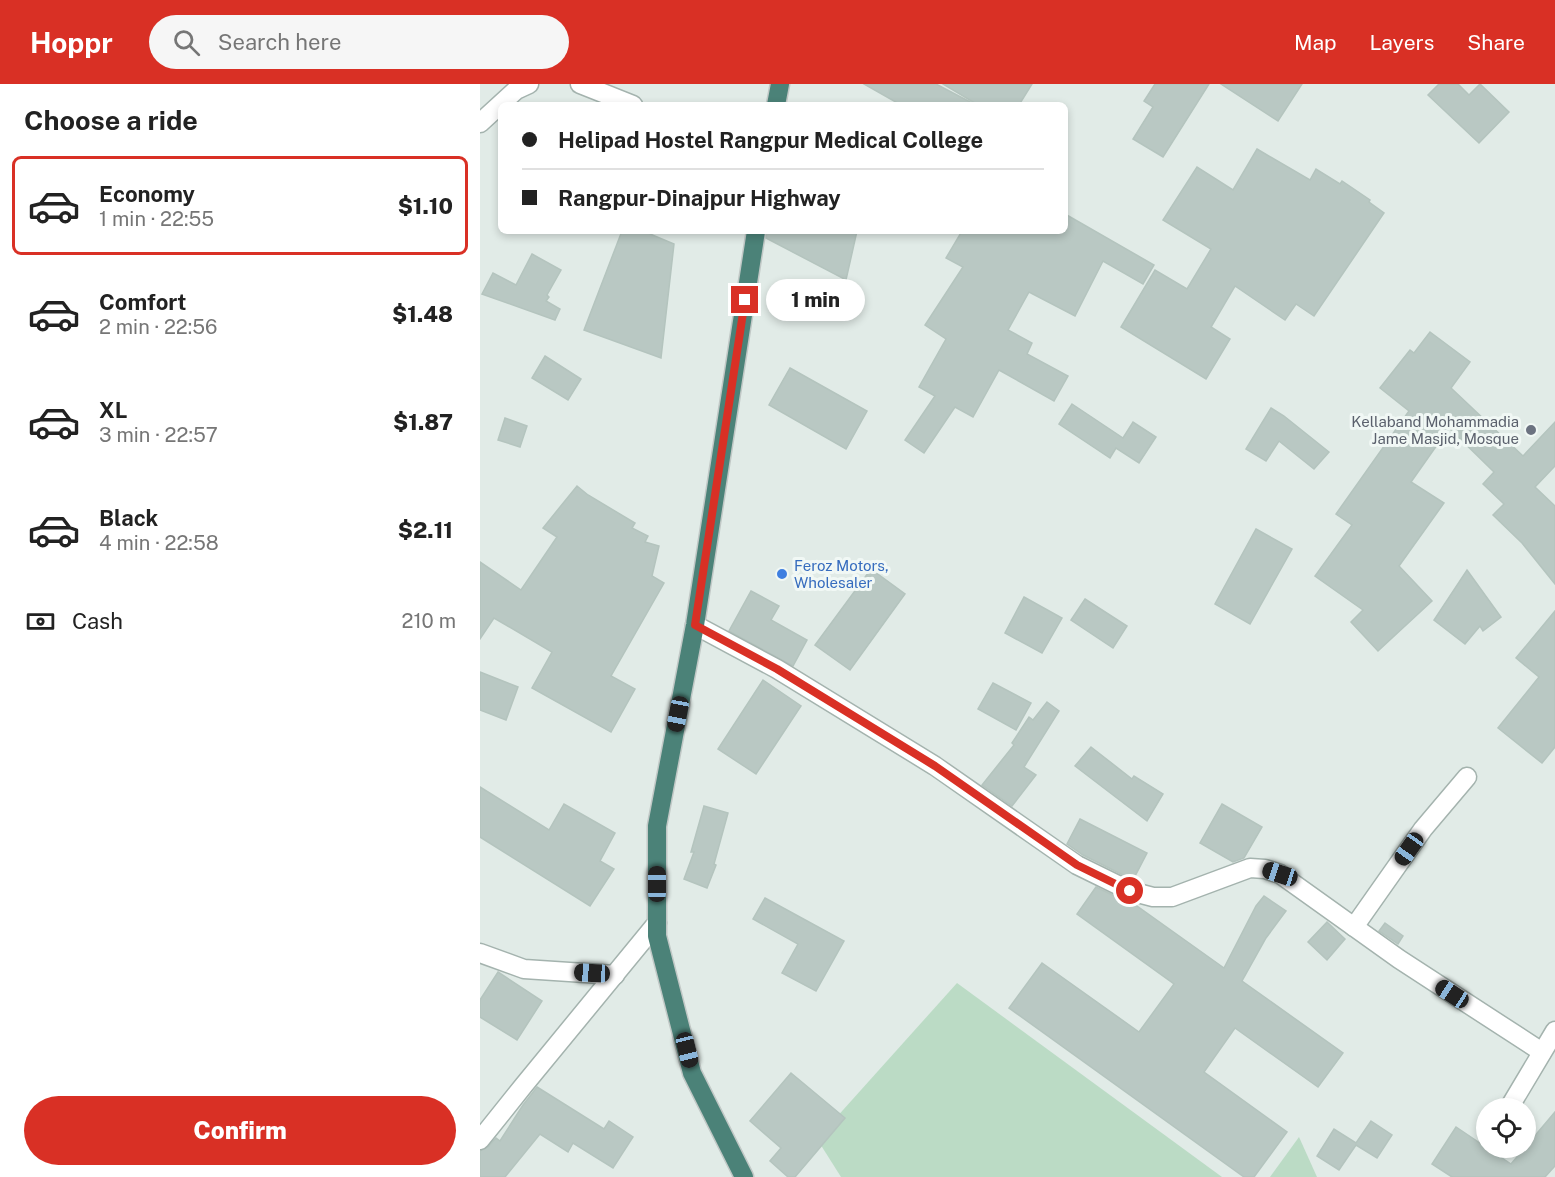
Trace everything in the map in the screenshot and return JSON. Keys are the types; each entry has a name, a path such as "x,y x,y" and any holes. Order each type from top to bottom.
{"highway":[{"path":"777,102 780,84"},
{"path":"744,1177 692,1073 657,936 657,826 695,625 756,234"}],"street":[{"path":"503,102 516,90 529,84"},
{"path":"580,84 625,102"},
{"path":"480,123 498,106"},
{"path":"695,625 777,669 935,766 1077,865 1130,891 1153,897 1172,897 1250,868 1265,869 1280,874 1399,959 1542,1052"},
{"path":"1354,927 1423,829 1467,777"},
{"path":"480,1140 657,923"},
{"path":"480,953 524,969 615,975"},
{"path":"1515,1098 1555,1031"}],"green space":[{"path":"957,983 1222,1177 841,1177 817,1139"},
{"path":"1299,1137 1317,1177 1270,1177"}],"building":[{"path":"864,84 936,84 970,102 896,102"},
{"path":"943,84 1032,84 1021,102 973,102"},
{"path":"1155,84 1209,84 1163,157 1133,139 1153,107 1144,101"},
{"path":"1221,84 1302,84 1278,121"},
{"path":"1439,84 1458,84 1469,95 1480,84 1509,112 1479,143 1428,95"},
{"path":"1257,149 1310,180 1316,169 1340,184 1342,181 1370,200 1369,202 1384,213 1314,316 1296,304 1285,320 1235,286 1211,327 1230,339 1206,379 1121,327 1155,270 1187,289 1211,249 1163,220 1197,167 1233,190"},
{"path":"1068,216 1154,265 1143,284 1103,261 1075,316 1029,292 1008,330 1032,343 1027,354 1068,376 1054,401 999,370 973,417 955,407 924,453 905,440 935,396 919,387 946,339 925,325 963,267 946,258 960,234 1068,234"},
{"path":"621,234 650,234 674,244 661,358 584,330"},
{"path":"767,234 856,234 846,280 766,238"},
{"path":"532,254 561,270 546,301 560,309 555,320 482,294 493,273 516,285"},
{"path":"1430,332 1470,362 1451,388 1523,456 1555,422 1555,466 1535,487 1555,506 1555,584 1522,543 1493,515 1504,504 1483,484 1494,472 1449,428 1411,482 1444,503 1399,566 1432,601 1378,651 1351,622 1363,610 1315,576 1352,525 1336,514 1409,411 1380,388 1410,350 1414,353"},
{"path":"545,356 581,379 568,400 532,378"},
{"path":"790,368 867,411 846,449 769,405"},
{"path":"1072,404 1123,438 1133,422 1156,437 1139,463 1116,448 1110,458 1059,424"},
{"path":"1271,408 1329,452 1314,469 1279,441 1266,461 1246,449"},
{"path":"505,418 527,426 520,447 498,440"},
{"path":"577,486 635,523 632,528 648,536 645,542 659,546 652,576 664,583 611,676 635,689 611,732 532,688 552,652 494,618 480,639 480,562 521,590 557,537 543,528"},
{"path":"1256,529 1292,549 1250,624 1215,604"},
{"path":"871,569 905,594 850,670 815,645"},
{"path":"1467,570 1501,617 1483,631 1480,626 1465,644 1434,620"},
{"path":"751,591 779,606 771,620 807,640 793,666 729,631"},
{"path":"1024,597 1062,618 1042,653 1005,633"},
{"path":"1085,599 1127,626 1113,648 1071,620"},
{"path":"1555,611 1555,747 1542,763 1498,728 1539,677 1516,658"},
{"path":"480,672 518,687 506,720 480,710"},
{"path":"763,680 801,706 756,774 718,749"},
{"path":"993,683 1031,703 1016,730 978,709"},
{"path":"1047,702 1059,711 1024,767 1036,775 1012,806 982,785 1014,745 1012,743 1029,717 1033,720"},
{"path":"1091,747 1132,779 1134,776 1163,794 1147,821 1075,766"},
{"path":"480,787 549,830 564,804 615,833 600,861 614,869 590,906 480,837"},
{"path":"1222,804 1262,827 1244,858 1233,862 1200,843"},
{"path":"704,806 728,813 714,864 716,865 707,888 684,879 694,852 691,852"},
{"path":"1080,819 1147,853 1133,880 1083,855 1067,844"},
{"path":"1096,887 1134,904 1224,968 1256,906 1264,896 1286,911 1266,938 1242,981 1343,1053 1318,1087 1235,1028 1204,1072 1287,1132 1254,1177 1244,1177 1009,1008 1042,963 1139,1032 1174,984 1077,914"},
{"path":"765,898 844,941 816,991 782,973 798,944 753,919"},
{"path":"1327,922 1345,939 1327,960 1308,942"},
{"path":"1385,923 1403,936 1398,944 1379,931"},
{"path":"498,972 542,1001 517,1040 480,1017 480,1000"},
{"path":"791,1073 845,1118 795,1177 788,1177 770,1161 781,1148 750,1121"},
{"path":"537,1087 604,1129 609,1121 633,1137 613,1168 573,1143 568,1152 540,1134 505,1177 480,1177 480,1151 488,1147 496,1138 500,1141"},
{"path":"1555,1112 1555,1166 1545,1177 1452,1177 1432,1164 1456,1127 1476,1140 1476,1158 1502,1158 1511,1164 1516,1158 1536,1158 1536,1134"},
{"path":"1371,1121 1392,1135 1377,1158 1356,1145 1339,1170 1317,1156 1334,1129 1356,1143"}],"place":[{"name":"Kellaband Mohammadia Jame Masjid, Mosque","path":"1531,430"},
{"name":"Feroz Motors, Wholesaler","path":"782,574"}],"route":[{"path":"745,300 695,625 777,669 935,766 1077,865 1130,891"}]}
